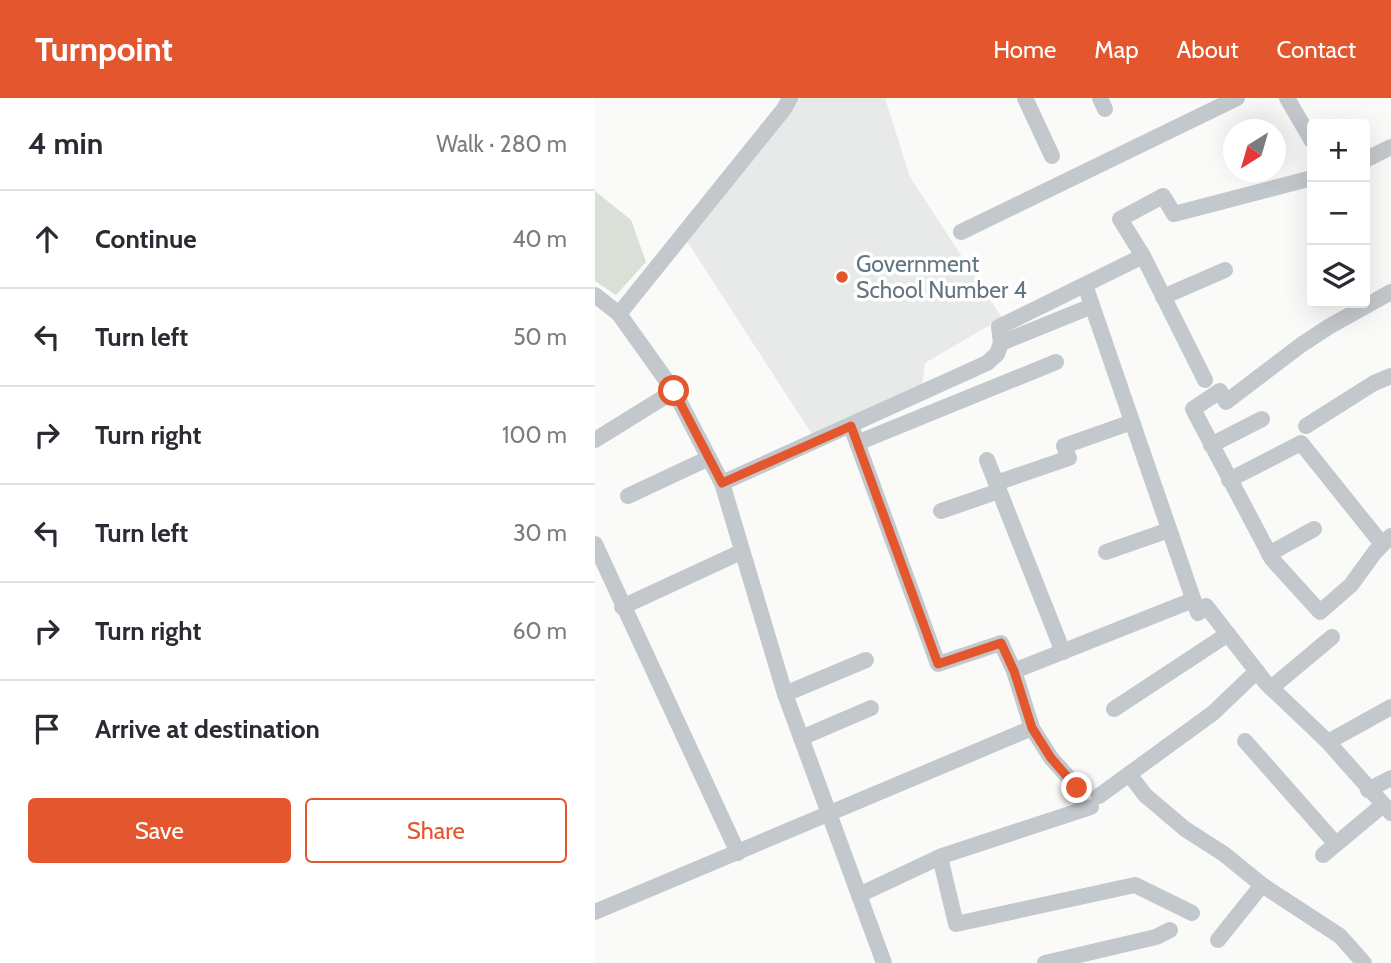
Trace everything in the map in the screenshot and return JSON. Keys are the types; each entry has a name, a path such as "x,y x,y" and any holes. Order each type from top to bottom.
{"street":[{"path":"619,314 784,109 790,98"},
{"path":"1025,98 1052,156"},
{"path":"961,232 1237,98"},
{"path":"1287,98 1307,132"},
{"path":"1370,158 1391,147"},
{"path":"1205,380 1143,256 1120,219 1163,196 1174,214 1307,180"},
{"path":"722,483 987,363 997,354 1001,343 999,327 1143,256"},
{"path":"1163,297 1225,271"},
{"path":"1085,285 1198,612 1206,606 1271,688 1328,742 1387,809 1329,849 1245,741"},
{"path":"1229,480 1301,443 1386,540 1351,585 1319,612 1269,554 1229,480 1193,409 1220,391 1226,402 1330,326 1391,292"},
{"path":"595,295 619,314 674,391 722,483 785,694 884,963"},
{"path":"1001,343 1092,306"},
{"path":"857,443 1056,362"},
{"path":"1305,426 1374,383 1391,376"},
{"path":"595,440 674,391"},
{"path":"1212,444 1262,419"},
{"path":"941,511 1069,458 1064,446 1132,422"},
{"path":"851,426 938,664 1001,643 1014,671 1032,728 1051,758 1077,788"},
{"path":"628,496 709,458"},
{"path":"987,460 1063,652"},
{"path":"1269,554 1314,529"},
{"path":"1106,552 1169,530"},
{"path":"595,544 738,853"},
{"path":"622,607 741,552"},
{"path":"1014,671 1193,600"},
{"path":"1114,709 1228,634"},
{"path":"1271,688 1332,637"},
{"path":"785,694 866,660"},
{"path":"859,895 940,857 1095,802 1213,713 1257,671"},
{"path":"1328,742 1391,707"},
{"path":"801,738 871,708"},
{"path":"595,912 1032,728"},
{"path":"1129,774 1146,795 1185,829 1224,853 1262,885 1340,936 1364,963"},
{"path":"1368,790 1391,778"},
{"path":"940,857 956,924 1135,885 1192,913"},
{"path":"1218,940 1262,885"},
{"path":"1045,963 1156,937 1170,930"}],"shaded area":[{"name":"Government School Number 4","path":"790,98 885,98 910,177 1002,318 925,363 920,402 817,442 683,235"},
{"path":"595,191 631,220 646,262 616,295 595,281"}],"place":[{"name":"Government School Number 4","path":"842,277"}],"route":[{"path":"674,391 722,483 851,426 938,664 1001,643 1014,671 1032,728 1051,758 1077,788"}]}
